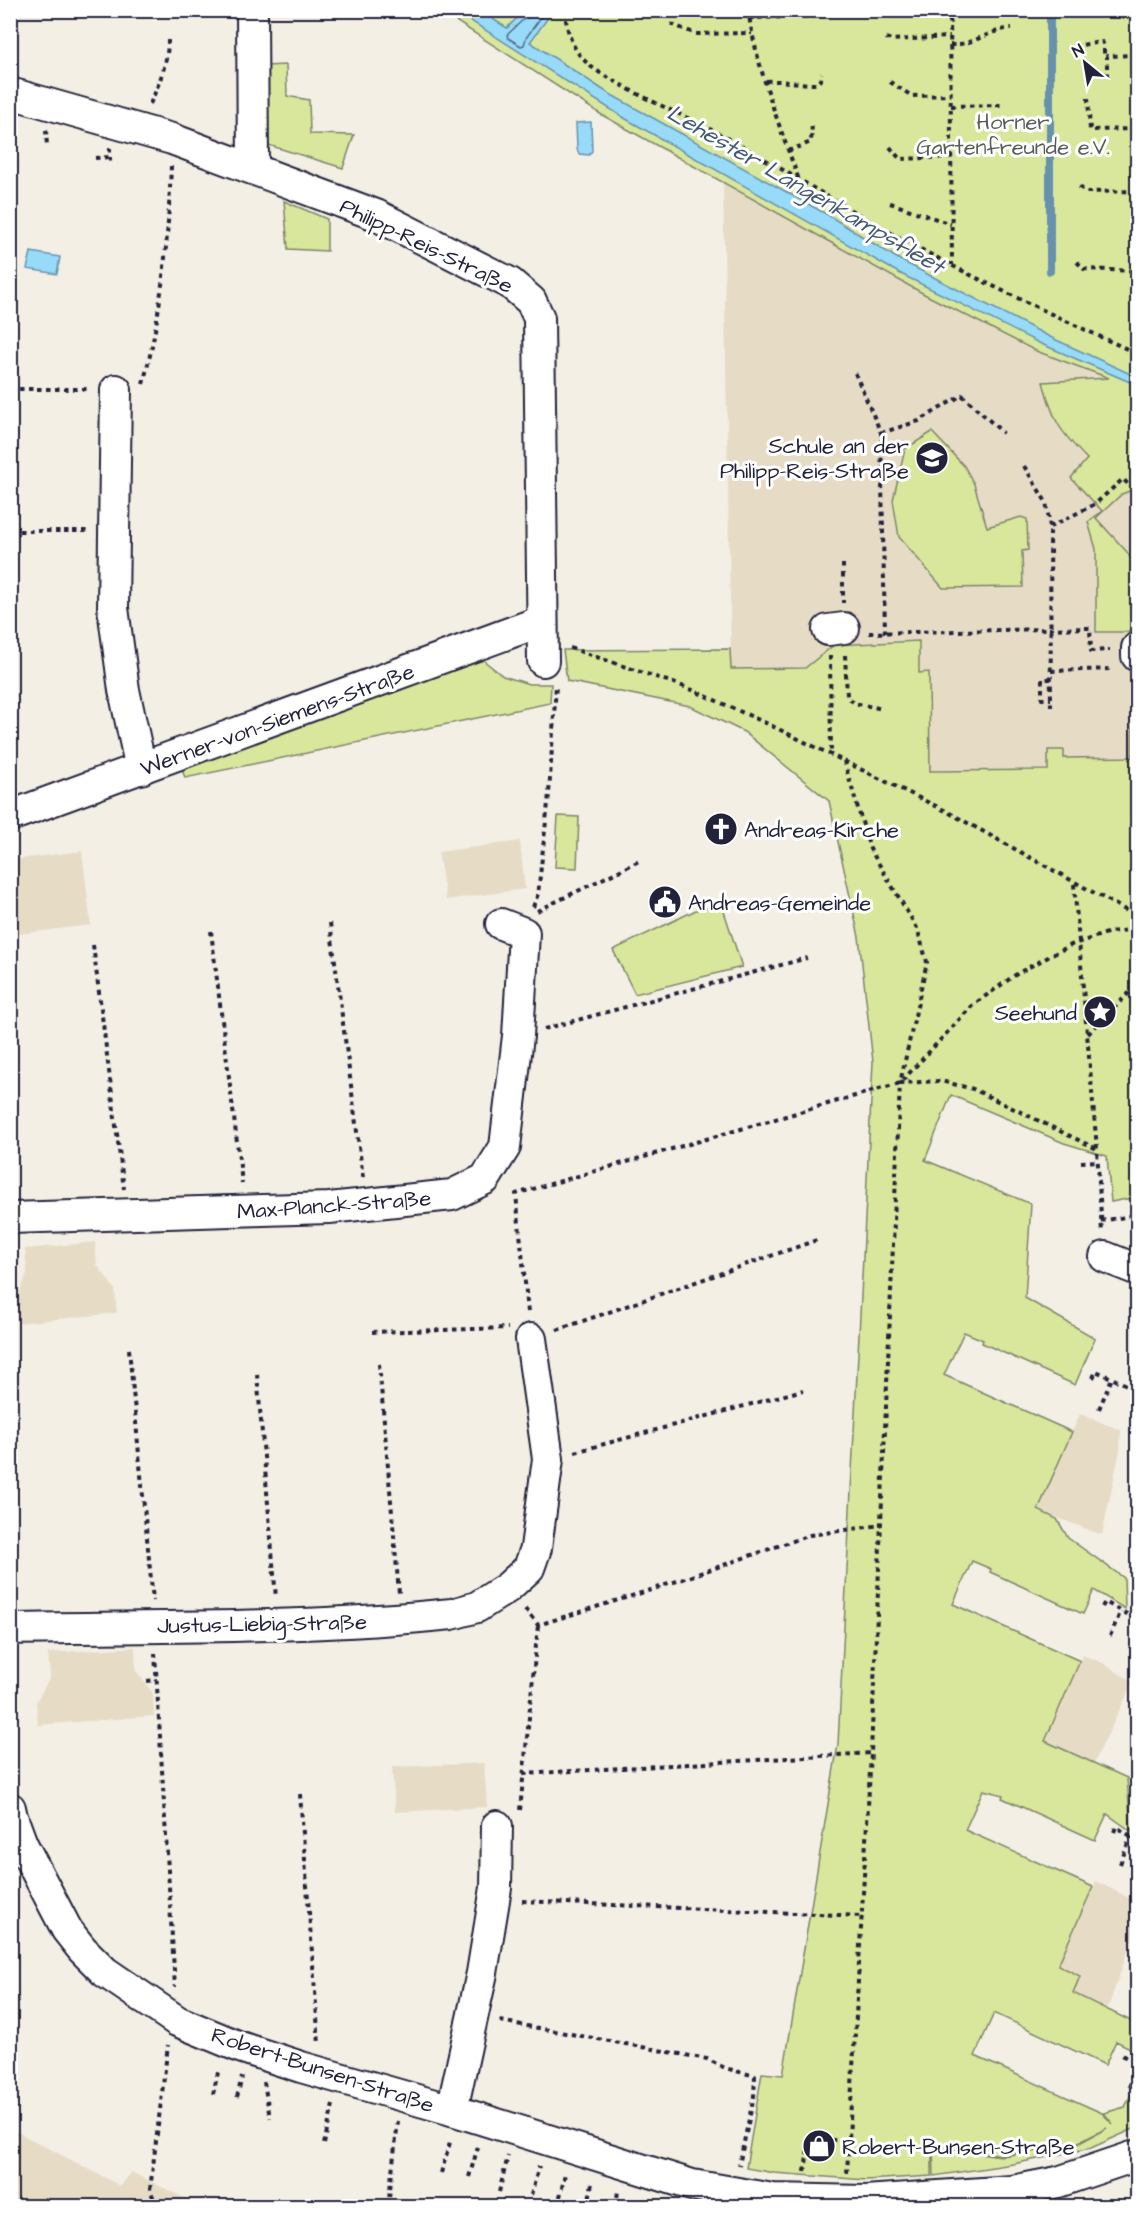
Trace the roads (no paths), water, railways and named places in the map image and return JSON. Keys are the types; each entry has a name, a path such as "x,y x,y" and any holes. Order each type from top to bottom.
{"street":[{"path":"252,10 253,168"},
{"name":"Philipp-Reis-Straße","path":"10,93 172,139 376,215 510,283 531,301 538,318 542,621 555,654"},
{"path":"117,390 113,608 124,690 141,769"},
{"name":"Werner-von-Siemens-Straße","path":"10,816 542,621"},
{"name":"Max-Planck-Straße","path":"10,1218 329,1208 452,1195 484,1179 505,1147 518,1036 524,933 501,924"},
{"path":"1105,1257 1137,1270"},
{"name":"Justus-Liebig-Straße","path":"10,1629 278,1626 402,1619 452,1614 477,1607 507,1588 529,1568 536,1548 548,1459 530,1334"},
{"name":"Robert-Bunsen-Straße","path":"11,1814 22,1844 68,1930 82,1949 105,1972 175,2019 240,2047 401,2097 455,2111 692,2185 801,2204 974,2195 1030,2189 1058,2182 1137,2155"},
{"name":"Robert-Bunsen-Straße","path":"455,2111 494,1899 497,1826"}],"water":[{"path":"455,11 480,11 507,28 524,11 553,11 530,42 608,93 828,215 900,260 1052,338 1137,377 1137,385 1039,343 899,273 626,119"},
{"path":"591,122 592,151 589,155 579,154 576,123"},
{"path":"31,252 60,257 57,274 27,269"}],"waterway":[{"path":"1050,10 1050,271"}],"place":[{"name":"Schule an der Philipp-Reis-Straße","path":"932,458"},
{"name":"Andreas-Kirche","path":"721,829"},
{"name":"Andreas-Gemeinde","path":"665,902"},
{"name":"Seehund","path":"1100,1012"},
{"name":"Robert-Bunsen-Straße","path":"819,2146"}],"park label":[{"name":"Horner Gartenfreunde e.V.","path":"1013,134"}],"water label":[{"name":"Lehester Langenkampsfleet","path":"806,189"}]}
